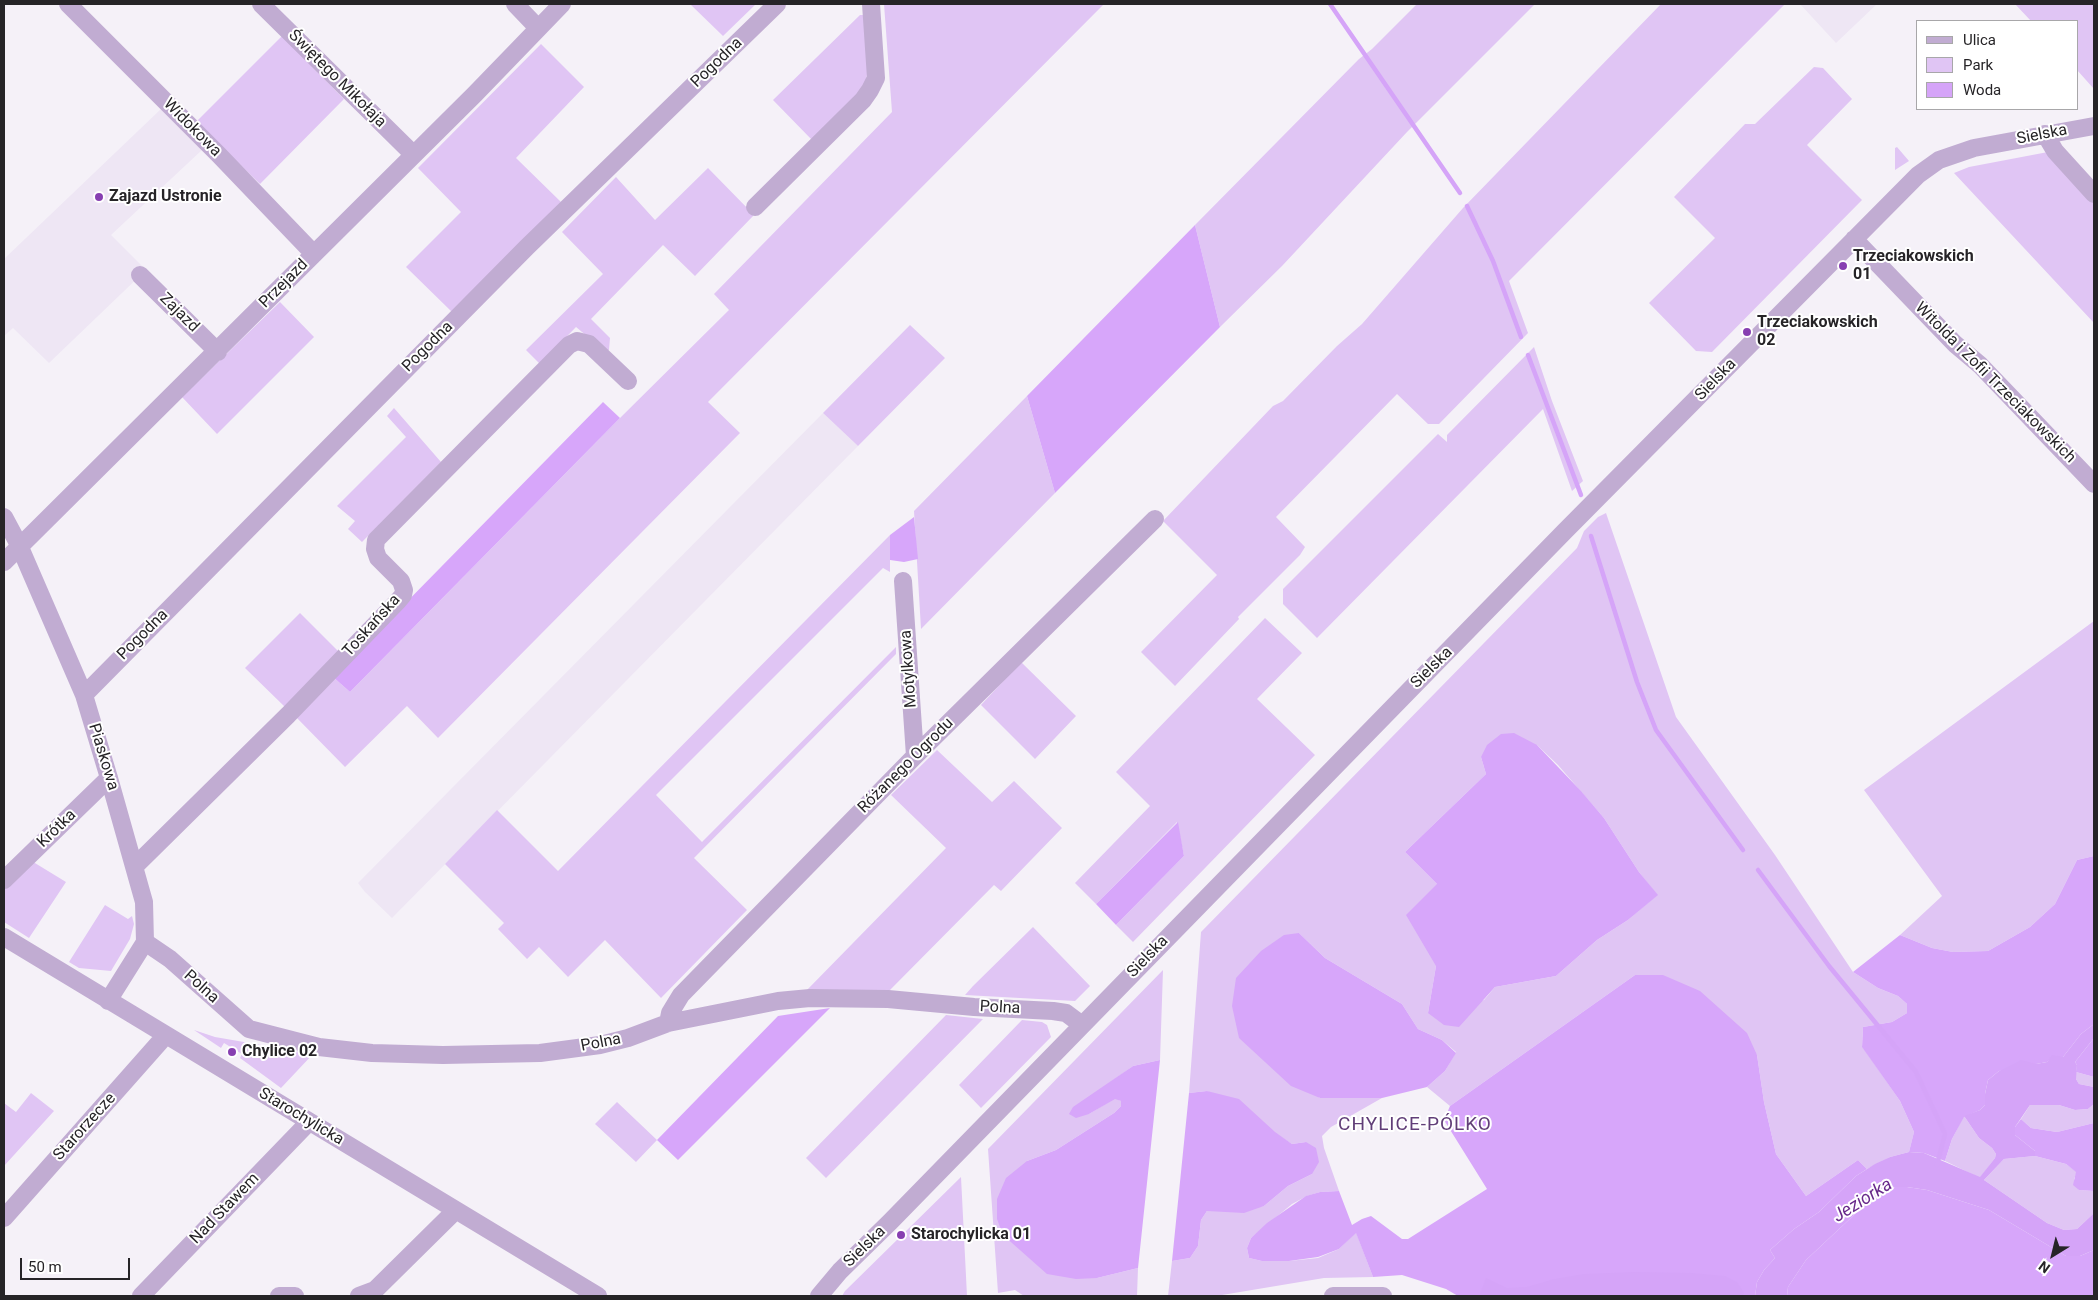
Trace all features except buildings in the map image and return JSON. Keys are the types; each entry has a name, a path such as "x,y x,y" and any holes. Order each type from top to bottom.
{"street":[{"name":"Widokowa","path":"68,4 219,154 314,254"},
{"name":"Świętego Mikołaja","path":"261,4 413,154"},
{"path":"515,4 538,28"},
{"name":"Przejazd","path":"4,562 218,352 562,4"},
{"name":"Pogodna","path":"84,695 527,247 777,4"},
{"path":"754,206 862,100 876,78 871,4"},
{"name":"Sielska","path":"818,1296 840,1271 1918,174 1939,160 1974,148 2094,126"},
{"path":"2045,134 2055,151 2094,194"},
{"name":"Witolda i Zofii Trzeciakowskich","path":"1854,239 1955,344 1980,365 2094,484"},
{"name":"Zajazd","path":"140,275 218,352"},
{"name":"Toskańska","path":"134,867 288,715 398,601 404,590 401,581 378,558 374,549 376,540 562,352 573,342 584,342 628,381"},
{"name":"Piaskowa","path":"4,517 20,545 84,695 110,778 146,912 146,942"},
{"name":"Różanego Ogrodu","path":"668,1023 674,1005 681,995 915,756 1156,519"},
{"name":"Motylkowa","path":"903,581 915,756"},
{"name":"Krótka","path":"4,880 110,778"},
{"name":"Starochylicka","path":"4,937 598,1296"},
{"path":"108,1001 146,942"},
{"name":"Polna","path":"146,942 170,959 249,1029 319,1047 380,1054 540,1053 600,1045 628,1038 668,1023 778,1001 810,998 888,999 974,1007 1053,1011 1066,1013 1082,1025"},
{"name":"Starorzecze","path":"4,1218 166,1035"},
{"name":"Nad Stawem","path":"140,1296 309,1122"},
{"path":"359,1296 375,1290 455,1211"},
{"path":"279,1296 295,1296"},
{"path":"1332,1296 1383,1296"}],"shaded area":[{"path":"1800,4 1877,4 1836,43"},
{"path":"161,109 202,150 111,235 146,270 49,363 13,328 4,336 4,259"},
{"path":"1195,225 1220,327 1055,493 1027,396"},
{"path":"603,402 620,418 350,692 333,677"},
{"path":"823,413 858,446 392,918 358,883"},
{"path":"914,517 918,559 904,562 890,560 890,535"},
{"path":"1514,733 1537,745 1581,791 1604,818 1639,872 1658,895 1628,920 1597,940 1556,976 1495,987 1459,1027 1444,1025 1428,1013 1436,966 1406,915 1437,884 1405,852 1486,774 1481,757 1487,745 1501,734"},
{"path":"1178,822 1184,856 1116,925 1096,904"},
{"path":"2094,856 2094,1024 2081,1034 2063,1057 1999,1071 1988,1080 1985,1105 1980,1110 1964,1117 1952,1139 1945,1161 1924,1153 1909,1152 1914,1132 1900,1101 1862,1047 1863,1027 1892,1022 1907,1013 1907,1004 1898,996 1878,988 1853,972 1900,935 1932,948 1953,952 1988,951 2030,927 2055,904 2077,860"},
{"path":"1299,933 1325,958 1402,1004 1418,1029 1442,1040 1456,1053 1445,1071 1427,1087 1382,1098 1320,1098 1291,1086 1239,1038 1232,1006 1236,978 1261,951 1284,935"},
{"path":"1635,975 1663,975 1700,991 1747,1033 1757,1055 1764,1102 1776,1154 1806,1196 1858,1160 1867,1169 1856,1176 1819,1212 1794,1229 1770,1250 1775,1258 1764,1270 1757,1282 1755,1296 1458,1296 1446,1289 1402,1275 1373,1277 1356,1233 1339,1249 1318,1257 1289,1261 1262,1261 1249,1258 1247,1248 1251,1238 1267,1223 1306,1196 1320,1192 1339,1191 1352,1225 1371,1216 1402,1239 1408,1239 1487,1189 1444,1120 1450,1106"},
{"path":"830,1008 678,1160 657,1140 778,1016"},
{"path":"2094,1038 2094,1077 2076,1072 2077,1065 2075,1062"},
{"path":"1160,1060 1138,1268 1097,1278 1076,1279 1047,1274 1003,1235 997,1219 997,1199 1006,1178 1027,1161 1056,1150 1114,1113 1121,1106 1121,1101 1115,1099 1089,1114 1076,1118 1069,1114 1073,1107 1133,1066"},
{"path":"1207,1091 1239,1099 1275,1132 1292,1144 1306,1142 1316,1148 1319,1162 1312,1174 1288,1186 1264,1206 1244,1213 1207,1211 1201,1220 1198,1246 1190,1258 1172,1261 1189,1093"},
{"path":"2021,1119 2031,1128 2057,1132 2094,1123 2094,1191 2079,1190 2073,1185 2076,1172 2066,1164 2035,1156 2035,1151 2015,1135 2015,1127"},
{"path":"1895,1187 1927,1190 1989,1210 2066,1256 2080,1256 2094,1250 2094,1296 1787,1296 1788,1287 1806,1260 1870,1200"}],"green space":[{"path":"690,4 756,4 723,36"},
{"path":"884,4 1104,4 708,402 740,433 438,738 407,706 345,767 295,716 333,677 350,692 729,310 714,294 892,112"},
{"path":"1417,4 1535,4 1407,132 1282,266 1220,327 1195,225 1359,59 1372,49"},
{"path":"1661,4 1785,4 1509,281 1528,333 1439,424 1428,424 1397,394 1276,517 1305,547 1300,555 1238,617 1239,619 1175,686 1141,652 1217,575 1163,521 1273,406 1283,401 1337,346 1362,324 1463,208"},
{"path":"2015,4 2094,4 2094,89 2078,71 2078,20 2030,20"},
{"path":"860,15 867,15 869,66 865,84 857,99 812,140 773,100"},
{"path":"282,36 344,99 260,184 196,122"},
{"path":"541,44 584,87 516,158 561,202 452,312 406,267 461,212 418,168"},
{"path":"1814,67 1823,68 1852,99 1807,145 1862,200 1712,352 1696,351 1649,303 1715,238 1674,197 1745,124 1755,124"},
{"path":"1897,147 1909,161 1895,170 1895,148"},
{"path":"2048,152 2094,201 2094,323 1954,173 1969,167"},
{"path":"708,168 754,215 695,276 663,245 591,319 610,338 609,350 606,352 576,327 540,364 526,350 603,274 562,232 616,177 655,220"},
{"path":"280,302 314,337 217,434 182,397"},
{"path":"910,325 945,358 858,446 823,413"},
{"path":"1534,347 1552,401 1583,481 1572,491 1543,409 1317,638 1283,604 1283,589 1438,434 1447,442 1447,435"},
{"path":"1027,396 1055,493 921,629 914,511"},
{"path":"394,408 441,462 362,542 348,529 355,521 337,506 406,437 387,416"},
{"path":"1606,513 1676,717 1775,855 1853,972 1878,988 1898,996 1907,1004 1907,1013 1892,1022 1863,1027 1862,1046 1900,1101 1914,1132 1909,1152 1890,1157 1867,1169 1858,1160 1806,1196 1776,1154 1764,1102 1757,1055 1635,975 1450,1106 1427,1087 1445,1071 1456,1052 1442,1040 1418,1029 1402,1004 1325,958 1299,933 1319,1098 1382,1098 1331,1127 1322,1136 1324,1148 1339,1191 1320,1192 1292,1204 1251,1238 1247,1248 1249,1258 1262,1261 1289,1261 1318,1258 1339,1249 1356,1232 1373,1277 1324,1278 1216,1296 1168,1296 1172,1261 1190,1258 1198,1246 1201,1220 1207,1211 1264,1206 1288,1186 1312,1174 1306,1142 1292,1144 1207,1091 1189,1093 1201,932 1577,548 1584,531 1598,517","holes":["1537,745 1558,765 1604,818 1639,872 1657,895 1628,920 1597,940 1556,976 1495,987 1484,1000 1428,1013 1436,966 1437,884 1405,852 1486,774 1481,757"]},
{"path":"890,535 890,572 883,568 656,795 702,842 896,647 896,654 694,858 747,910 661,998 605,940 568,977 539,947 527,959 498,929 504,923 445,864 497,810 558,871"},
{"path":"300,613 339,652 285,707 245,668"},
{"path":"1265,618 1302,653 1257,699 1315,755 1133,942 1116,925 1184,856 1177,822 1096,904 1075,883 1150,806 1116,772"},
{"path":"2094,621 2094,856 2077,860 2055,904 2030,927 1988,951 1953,952 1932,948 1900,935 1942,896 1864,790"},
{"path":"1021,662 1076,716 1035,759 981,705"},
{"path":"937,750 992,802 1014,781 1062,828 1001,891 994,885 890,990 847,990 844,994 806,991 946,848 891,795"},
{"path":"30,860 66,882 29,938 4,922 4,887"},
{"path":"105,905 128,919 132,916 134,924 130,939 111,971 79,968 69,962"},
{"path":"1033,927 1090,986 1075,1001 965,995 973,986"},
{"path":"1163,970 1160,1060 1133,1066 1104,1087 1089,1114 1115,1098 1121,1101 1121,1106 1114,1113 1056,1150 1027,1161 1097,1278 1138,1268 1137,1296 1024,1296 1015,1290 998,1293 988,1149"},
{"path":"946,1015 983,1019 826,1178 806,1158"},
{"path":"1022,1020 1042,1022 1047,1025 1051,1037 981,1108 959,1085"},
{"path":"194,1030 215,1037 313,1054 281,1088 240,1058 242,1054 224,1043 221,1048"},
{"path":"2076,1072 2094,1077 2094,1087 2079,1084 2076,1079"},
{"path":"31,1093 54,1111 4,1166 4,1103 16,1112"},
{"path":"617,1102 657,1140 636,1162 595,1124"},
{"path":"2094,1104 2094,1123 2057,1132 2031,1128 2021,1119 2030,1105 2059,1105 2075,1110 2088,1109"},
{"path":"1964,1116 1979,1138 1992,1148 1996,1154 1980,1178 1945,1161 1952,1139"},
{"path":"2035,1156 2066,1164 2077,1172 2074,1179 2079,1190 2094,1191 2094,1213 2077,1229 2064,1230 2047,1223 1984,1180 2004,1159"},
{"path":"961,1177 967,1296 842,1296 845,1291"}],"water":[{"name":"Jeziorka","path":"2094,1024 2094,1038 2075,1062 2077,1065 2076,1079 2079,1084 2094,1087 2094,1104 2088,1109 2075,1110 2059,1105 2030,1105 2015,1127 2015,1135 2035,1151 2035,1156 2004,1159 1984,1180 2047,1223 2064,1230 2077,1229 2094,1213 2094,1250 2080,1256 2066,1256 1989,1210 1927,1190 1895,1187 1870,1200 1806,1260 1788,1287 1787,1296 1755,1296 1757,1282 1764,1270 1775,1258 1770,1250 1794,1229 1819,1212 1856,1176 1875,1164 1890,1157 1909,1152 1924,1153 1980,1177 1996,1154 1992,1148 1979,1138 1964,1116 1980,1110 1985,1105 1988,1080 1999,1071 2021,1060 2036,1064 2047,1062 2052,1055 2063,1057 2081,1034"},
{"path":"1634,1272 1692,1273 1725,1276 1737,1282 1744,1293 1743,1296 1481,1296 1480,1294 1486,1278 1507,1288 1527,1287 1554,1279 1584,1274"}],"waterway":[{"path":"1330,4 1460,193"},
{"path":"1467,206 1493,261 1521,337"},
{"path":"1528,355 1581,495"},
{"path":"1591,536 1637,682 1656,730 1743,850"},
{"path":"1758,870 1829,966 1916,1072 1945,1134 1937,1165"}],"place":[{"name":"Zajazd Ustronie","path":"99,197"},
{"name":"Trzeciakowskich 01","path":"1843,266"},
{"name":"Trzeciakowskich 02","path":"1747,332"},
{"name":"Chylice 02","path":"232,1052"},
{"name":"Starochylicka 01","path":"901,1235"}],"district":[{"name":"CHYLICE-PÓLKO","path":"1415,1125"}]}
